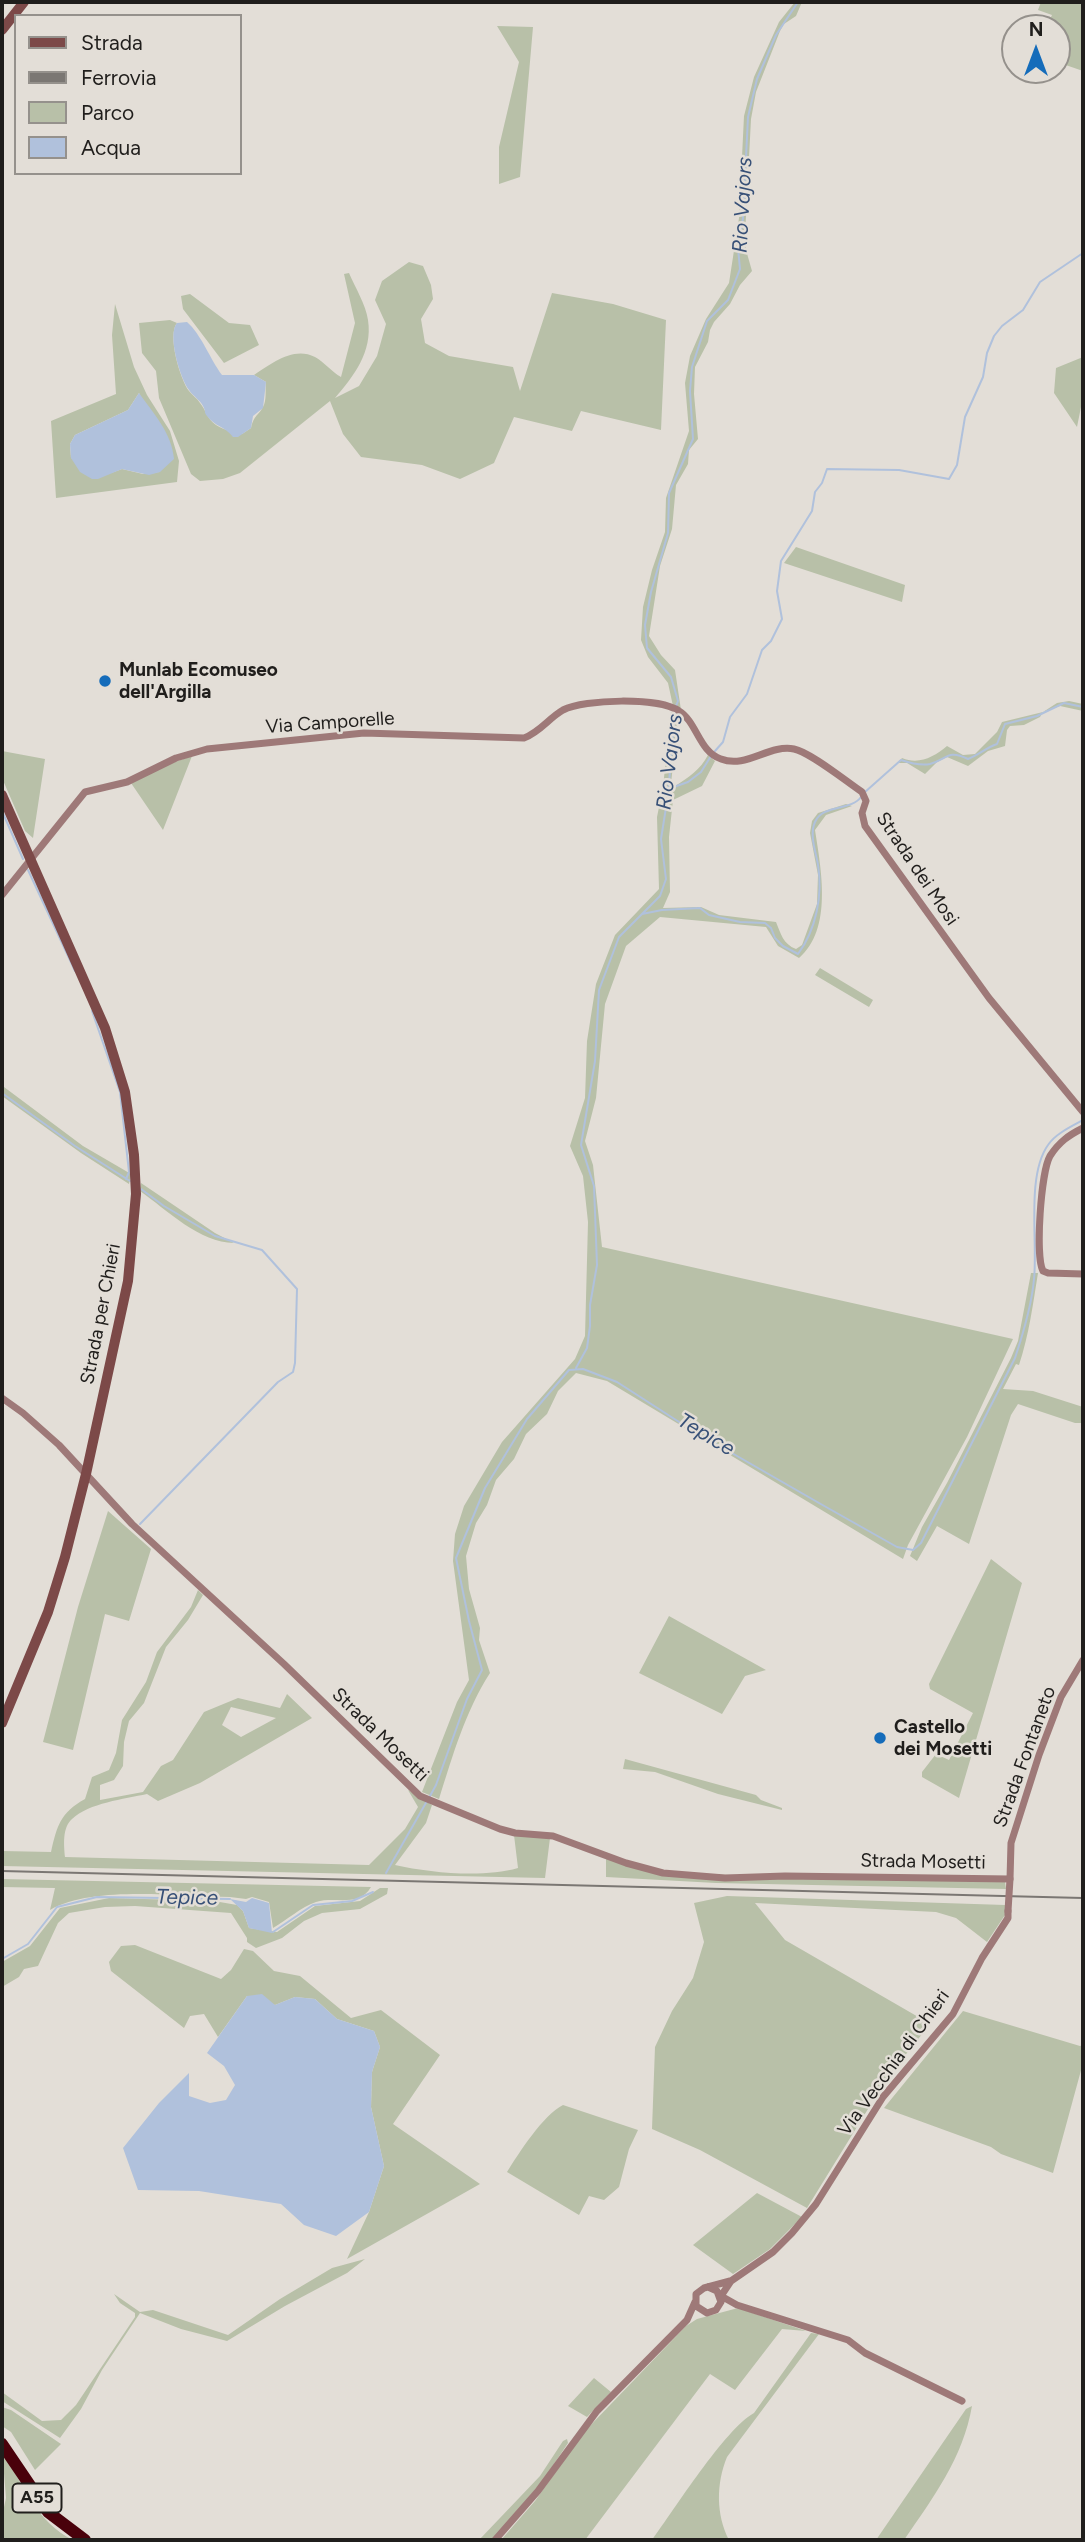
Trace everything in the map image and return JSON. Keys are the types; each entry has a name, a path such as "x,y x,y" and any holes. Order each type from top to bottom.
{"highway":[{"name":"A55","path":"2,2444 48,2512 85,2540"}],"main road":[{"path":"2,30 14,15"},
{"name":"Strada per Chieri","path":"2,795 105,1028 124,1092 134,1155 134,1231 128,1281 86,1474 48,1612 2,1723"}],"street":[{"name":"Via Camporelle","path":"2,895 85,792 127,782 176,758 207,749 364,733 524,738 534,734 566,709 582,705 652,701 679,710 695,732"},
{"name":"Strada dei Mosi","path":"695,732 712,754 729,761 739,761 776,750 794,749 862,792 866,801 862,813 864,826 989,998 1083,1112"},
{"path":"1083,1128 1058,1144 1048,1160 1041,1202 1040,1259 1043,1271 1083,1274"},
{"name":"Strada Mosetti","path":"2,1398 38,1426 132,1524 284,1664 419,1796 500,1829 553,1836 626,1863 663,1873 724,1878 785,1876 1010,1879"},
{"name":"Strada Fontaneto","path":"1008,1911 1011,1843 1061,1698 1083,1660"},
{"name":"Via Vecchia di Chieri","path":"709,2287 731,2281 773,2252 816,2204 883,2097 953,2014 982,1958 1008,1918 1008,1911"},
{"name":"Via Vecchia di Chieri","path":"721,2296 731,2281"},
{"path":"495,2540 538,2491 597,2410 687,2320 699,2290 709,2287 737,2305 848,2340 865,2353 962,2401"},
{"path":"720,2307 721,2296"},
{"path":"695,2302 698,2309 707,2313"},
{"path":"687,2320 712,2313 720,2307 737,2305"}],"green space":[{"path":"795,2 802,2 796,16 784,24 780,31 756,92 751,119 745,235 752,271 714,322 708,342 695,367 694,394 698,439 689,450 688,464 676,485 672,529 660,566 649,636 675,670 681,710 673,706 668,683 648,657 641,640 643,607 665,532 666,498 689,431 685,383 690,356 706,319 729,283 739,218 744,116 754,77 779,22"},
{"path":"1041,2 1083,2 1083,71 1071,67 1071,14 1049,14 1038,10"},
{"path":"497,26 533,27 520,177 499,184 499,147 519,62"},
{"path":"409,262 423,266 431,285 433,299 421,319 425,343 449,356 513,367 520,391 552,293 613,304 666,320 661,430 581,411 572,431 514,417 494,463 460,479 422,465 361,457 343,434 330,401 240,473 223,479 200,481 191,474 159,398 156,371 142,353 139,323 170,320 177,323 173,337 174,347 185,385 213,423 225,430 242,434 251,428 265,401 266,382 254,375 275,362 291,355 307,354 341,377 355,323 344,274 349,273 365,308 369,332 360,363 335,398 359,386 377,356 386,324 375,300 382,281"},
{"path":"190,294 229,323 250,325 259,345 224,363 183,309 181,296"},
{"path":"115,304 134,367 147,395 170,431 179,461 177,482 56,498 51,421 116,394 112,335","holes":["139,393 166,464 159,472 143,474 122,469 111,473 71,458 70,444 75,435 128,410"]},
{"path":"1083,357 1083,397 1077,427 1054,393 1056,368"},
{"path":"796,547 905,585 902,602 784,563"},
{"path":"1069,701 1083,704 1083,711 1060,706 1043,712 1057,703"},
{"path":"671,712 679,714 671,783 675,786 689,776 708,755 715,761 702,786 673,800 669,837 670,892 663,908 701,907 719,915 776,922 785,941 796,949 802,945 817,904 818,875 810,833 812,821 818,813 846,804 852,806 826,815 815,830 822,880 821,915 810,946 799,958 778,946 766,927 660,917 626,946 605,1004 596,1098 585,1141 593,1165 602,1247 1013,1339 967,1437 903,1559 607,1381 576,1373 558,1391 547,1414 526,1434 514,1459 496,1480 487,1505 476,1523 466,1556 469,1589 480,1628 479,1640 490,1673 467,1718 439,1799 422,1792 457,1702 469,1680 453,1561 455,1534 464,1506 502,1442 575,1359 585,1336 588,1222 583,1176 570,1146 585,1098 587,1041 596,984 615,935 659,889 657,817"},
{"path":"1043,712 1040,717 1024,725 1010,726 1005,746 988,751 968,766 947,757 937,762 925,774 907,763 898,763 902,758 914,761 926,759 947,746 963,755 975,754 997,732 1002,722"},
{"path":"2,751 45,759 33,838 25,831 2,778"},
{"path":"192,756 163,830 131,783"},
{"path":"820,968 873,1000 869,1007 815,975"},
{"path":"4,1087 83,1146 131,1174 129,1184 2,1096"},
{"path":"141,1183 234,1243 221,1242 196,1232 140,1191"},
{"path":"1031,1273 1038,1273 1025,1342 1019,1365 1016,1364 1003,1389 1033,1391 1083,1407 1083,1423 1075,1423 1018,1404 1011,1415 969,1544 937,1526 917,1561 910,1556 922,1527 1018,1341"},
{"path":"108,1511 151,1549 129,1621 105,1614 73,1750 43,1742 78,1607"},
{"path":"991,1559 1022,1583 959,1798 922,1777 922,1772 936,1754 949,1760 973,1713 930,1689 929,1684"},
{"path":"198,1590 203,1595 188,1620 166,1647 144,1703 129,1721 124,1742 123,1766 114,1780 100,1785 100,1800 143,1792 161,1766 173,1760 204,1712 238,1698 280,1708 287,1694 312,1718 200,1783 158,1801 147,1794 107,1802 79,1814 67,1827 64,1837 65,1857 369,1865 405,1829 418,1807 408,1790 432,1805 426,1823 395,1865 457,1873 504,1871 518,1868 514,1835 550,1838 545,1878 2,1866 2,1851 51,1852 58,1827 65,1815 85,1799 92,1777 109,1770 116,1753 122,1720 146,1682 157,1652 191,1607","holes":["231,1707 276,1718 241,1737 222,1725"]},
{"path":"669,1616 766,1670 745,1676 722,1714 639,1673"},
{"path":"625,1759 756,1795 782,1810 718,1794 655,1772 623,1769"},
{"path":"606,1858 656,1873 1005,1882 1006,1889 716,1883 606,1877"},
{"path":"2,1879 371,1887 360,1897 353,1899 323,1900 310,1904 273,1928 269,1902 252,1897 113,1895 68,1902 50,1910 55,1888 2,1887"},
{"path":"380,1888 388,1888 387,1894 360,1909 322,1913 304,1921 282,1938 256,1948 247,1942 231,1913 135,1906 105,1907 69,1913 58,1923 38,1966 24,1969 19,1977 2,1987 2,1962 30,1946 60,1908 109,1898 214,1901 237,1905 243,1911 249,1928 277,1932 315,1906 360,1901"},
{"path":"727,1896 1005,1905 1005,1915 987,1942 956,1918 936,1912 755,1903 785,1940 927,2022 919,2032 923,2033 870,2099 868,2109 807,2208 700,2150 652,2129 655,2047 672,2011 693,1978 704,1942 694,1903"},
{"path":"135,1945 221,1979 231,1970 244,1949 253,1951 274,1971 300,1976 351,2018 381,2010 440,2055 393,2124 480,2184 347,2259 369,2212 384,2166 371,2107 372,2072 380,2047 374,2031 337,2019 315,1999 295,1997 275,2005 247,1996 218,2037 204,2014 190,2016 184,2028 111,1971 109,1962 121,1946"},
{"path":"963,2011 1083,2045 1083,2063 1053,2173 884,2108"},
{"path":"563,2105 638,2130 629,2149 619,2187 604,2200 589,2196 579,2215 507,2172 540,2126"},
{"path":"757,2193 802,2217 770,2249 733,2274 693,2245"},
{"path":"365,2259 347,2273 227,2341 181,2329 140,2313 60,2438 2,2401 2,2392 42,2421 61,2420 76,2405 135,2317 135,2313 120,2303 114,2294 140,2312 153,2310 228,2335 280,2299 332,2268"},
{"path":"738,2308 806,2331 782,2329 735,2390 710,2374 585,2540 501,2540 535,2501 585,2431 686,2326 697,2319"},
{"path":"811,2333 819,2334 727,2457 723,2467 719,2499 729,2540 652,2540 715,2452 742,2422 754,2413"},
{"path":"594,2378 611,2392 587,2417 568,2406"},
{"path":"972,2406 962,2443 954,2460 936,2493 904,2540 876,2540 966,2409"},
{"path":"2,2407 11,2410 61,2444 35,2470 11,2432 2,2426"},
{"path":"567,2439 568,2443 544,2479 492,2540 479,2540 540,2476"},
{"path":"2,2449 23,2488 40,2512 60,2533 73,2540 2,2540 2,2516 6,2498"}],"water":[{"path":"187,322 197,333 222,375 254,375 266,382 263,408 253,416 251,428 238,437 233,437 210,419 182,376 173,337 177,323"},
{"path":"139,393 166,432 174,459 160,472 149,475 122,469 92,479 80,472 71,458 70,444 75,435 128,410"},
{"path":"252,1898 269,1903 272,1933 249,1928 243,1911 230,1899 246,1902"},
{"path":"262,1994 275,2005 295,1997 315,1999 337,2019 374,2031 380,2047 372,2072 371,2107 384,2166 369,2212 336,2236 304,2225 281,2204 199,2191 138,2190 123,2148 159,2103 189,2073 189,2096 210,2103 226,2100 235,2085 224,2066 207,2053 247,1996"}],"waterway":[{"name":"Rio Vajors","path":"676,706 678,701 671,677 647,648 645,625 651,592 668,533 669,493 693,439 690,391 692,367 707,321 728,300 740,269 738,248 743,218 748,117 757,79 776,35 798,2"},
{"path":"715,751 723,742 730,717 747,694 762,650 771,641 782,619 777,591 781,561 812,511 815,492 827,469 899,470 949,479 957,465 965,417 983,377 987,353 994,336 1002,326 1023,310 1040,282 1083,253"},
{"path":"865,792 901,760 923,765 951,755 968,759 997,744 1005,724 1037,716 1064,703 1083,707"},
{"name":"Rio Vajors","path":"576,1368 587,1348 590,1305 597,1265 594,1186 581,1145 595,1061 599,990 619,937 660,896 666,879 661,839 668,795 675,711"},
{"path":"668,789 688,782 701,772 711,756"},
{"path":"642,914 700,908 709,915 740,922 765,923 783,946 798,954 814,923 819,900 818,865 813,838 815,822 824,812 851,804 861,797"},
{"path":"2,811 23,859"},
{"path":"28,870 75,971"},
{"path":"92,1011 120,1092 129,1172 126,1179"},
{"path":"2,1093 75,1146 130,1181"},
{"name":"Tepice","path":"430,1796 467,1699 482,1670 456,1558 485,1488 527,1419 569,1370 583,1369 617,1382 690,1429 819,1503 897,1547 913,1550 921,1543 1015,1358 1033,1288 1035,1191 1041,1158 1055,1137 1083,1120"},
{"path":"140,1524 278,1382 293,1372 297,1289 262,1250 215,1236 141,1189"},
{"name":"Tepice","path":"386,1873 427,1801"},
{"name":"Tepice","path":"273,1932 313,1905 352,1901 373,1892"},
{"name":"Tepice","path":"2,1959 28,1944 57,1907 97,1897 230,1899"}],"railway":[{"path":"2,1871 1083,1898"}],"place":[{"name":"Munlab Ecomuseo dell'Argilla","path":"105,681"},
{"name":"Castello dei Mosetti","path":"880,1738"}]}
